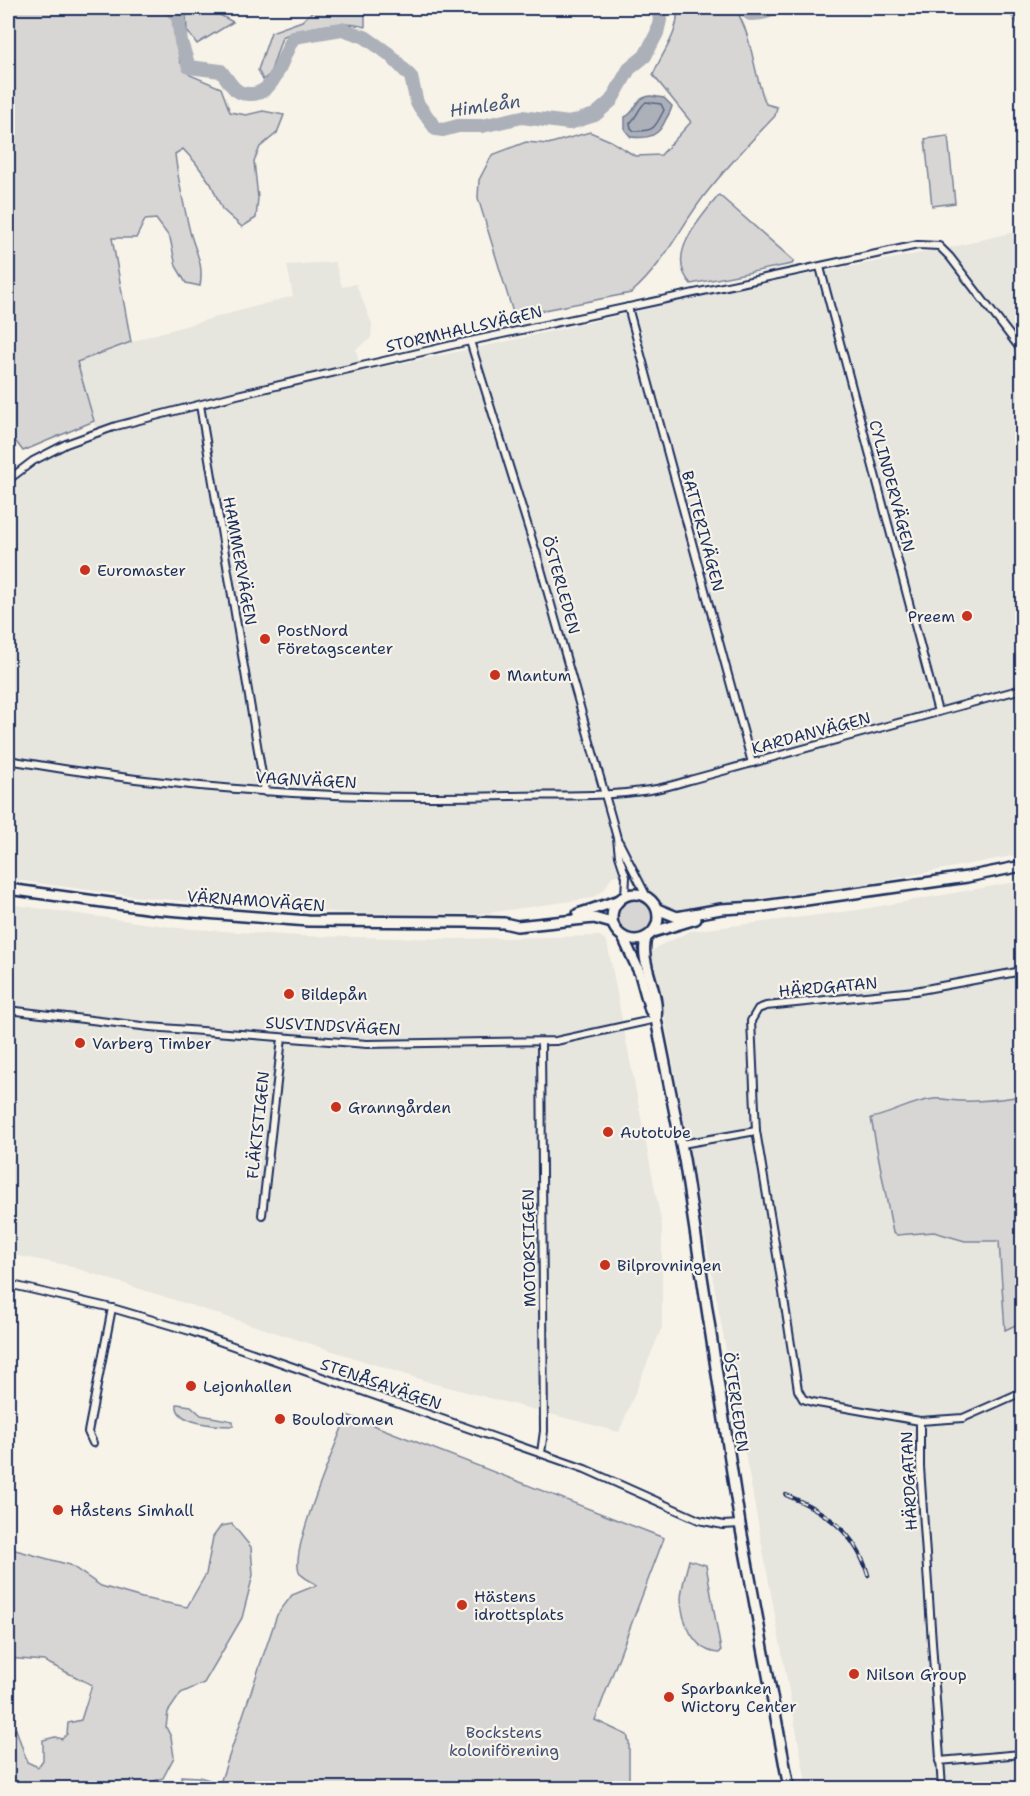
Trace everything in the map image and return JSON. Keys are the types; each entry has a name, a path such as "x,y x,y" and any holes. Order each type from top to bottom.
{"main road":[{"path":"904,887 1023,860"},
{"path":"621,899 612,912 612,924 623,938 634,941 689,921 757,907 967,878 1023,866"},
{"name":"VÄRNAMOVÄGEN","path":"8,889 154,909 308,921 504,923 565,916 602,908 636,894 647,897"},
{"path":"647,897 657,909 677,916 722,909 757,907"},
{"path":"650,935 658,921 657,909"},
{"name":"VÄRNAMOVÄGEN","path":"504,923 517,926 594,918 612,924"},
{"name":"ÖSTERLEDEN","path":"650,935 644,950 658,1005 656,1019 682,1144 740,1524 789,1788"},
{"name":"ÖSTERLEDEN","path":"623,938 640,974 650,1010 656,1019"}],"street":[{"name":"STORMHALLSVÄGEN","path":"8,480 33,461 73,440 116,426 470,341 918,245 939,246 950,256 1023,351"},
{"name":"CYLINDERVÄGEN","path":"820,267 938,712"},
{"name":"BATTERIVÄGEN","path":"627,307 752,763"},
{"name":"ÖSTERLEDEN","path":"470,341 539,562 605,793 626,877 621,899"},
{"name":"HAMMERVÄGEN","path":"200,405 265,792"},
{"name":"KARDANVÄGEN","path":"605,793 652,790 1023,689"},
{"name":"VAGNVÄGEN","path":"8,760 99,775 265,792 461,798 605,793"},
{"name":"ÖSTERLEDEN","path":"617,838 647,897"},
{"name":"HÄRDGATAN","path":"942,1788 920,1467 920,1421 812,1402 800,1395 794,1376 756,1131 751,1021 758,1009 773,1005 915,991 1023,971"},
{"name":"SUSVINDSVÄGEN","path":"8,1010 150,1027 367,1044 556,1041 656,1019"},
{"name":"FLÄKTSTIGEN","path":"262,1215 282,1038"},
{"name":"MOTORSTIGEN","path":"541,1453 544,1431 542,1042"},
{"path":"682,1144 756,1131"},
{"name":"STENÅSAVÄGEN","path":"8,1284 112,1308 190,1331 585,1469 699,1520 723,1525 740,1524"},
{"path":"93,1443 88,1432 112,1308"},
{"path":"920,1421 963,1418 1023,1392"},
{"path":"939,1761 1023,1754"}],"shaded area":[{"path":"1022,230 1022,854 856,886 721,903 677,912 664,908 649,892 637,871 612,876 604,890 592,898 480,914 351,913 260,908 141,897 8,879 8,486 52,456 98,438 77,362 149,336 293,296 287,265 335,262 342,287 356,284 372,324 371,338 356,349 361,372 739,288 953,247"},
{"path":"1022,881 1022,1096 963,1101 934,1099 871,1118 891,1224 897,1235 934,1232 965,1241 999,1241 1005,1329 1022,1322 1022,1788 807,1788 661,998 649,954 659,946 691,931 858,910"},
{"path":"8,904 178,928 298,936 454,939 600,936 607,942 662,1226 662,1327 619,1432 432,1383 66,1265 8,1254"}],"green space":[{"path":"8,8 161,8 172,16 180,62 190,75 221,88 230,112 246,115 263,111 284,115 277,133 260,147 254,161 258,198 256,218 242,227 222,209 211,184 195,162 183,149 175,154 179,184 200,265 200,286 186,283 176,266 170,238 156,219 145,220 136,238 112,238 131,342 77,362 94,421 23,451 8,431"},
{"path":"180,8 207,8 233,22 197,44 187,31 186,15"},
{"path":"316,8 354,8 365,12 365,27 334,24 301,30 282,37 270,74 263,80 258,70 271,32 302,21"},
{"path":"677,8 735,8 746,31 766,104 777,107 775,116 712,186 662,259 631,293 514,316 478,198 479,180 492,155 526,142 548,144 590,132 611,141 635,156 661,155 691,122 653,75 676,26"},
{"path":"948,136 955,203 932,206 925,139"},
{"path":"719,195 794,261 792,264 691,284 684,273 681,261 683,249 695,226"},
{"path":"635,899 642,900 648,905 653,911 653,925 648,931 642,936 635,937 628,936 622,931 617,925 616,918 617,911 622,905 628,900"},
{"path":"1022,1096 1022,1322 1005,1330 999,1241 965,1241 934,1232 897,1235 893,1233 871,1118 934,1099 977,1101"},
{"path":"177,1404 191,1406 201,1415 233,1421 233,1426 189,1420 178,1411"},
{"name":"Hästens idrottsplats","path":"347,1415 664,1538 595,1720 627,1735 629,1788 181,1788 181,1776 199,1777 220,1783 277,1615 292,1595 317,1585 299,1571 298,1559 301,1542"},
{"path":"232,1524 251,1547 253,1575 242,1618 204,1683 181,1693 168,1712 166,1727 171,1737 174,1757 163,1778 134,1788 8,1788 12,1773 9,1768 7,1750 16,1729 27,1762 38,1767 43,1760 43,1740 55,1737 62,1739 67,1734 68,1723 81,1720 92,1685 44,1661 8,1658 8,1548 70,1565 101,1586 142,1598 187,1607 206,1574 213,1537 221,1526"},
{"path":"689,1560 706,1565 721,1651 719,1653 710,1651 696,1641 683,1616 681,1598"}],"water":[{"path":"651,96 664,98 672,106 670,113 657,133 648,137 631,137 625,130 625,117 632,112 641,99"}],"waterway":[{"name":"Himleån","path":"170,8 178,17 181,42 189,67 221,71 235,89 245,94 260,92 267,87 278,72 294,37 342,29 365,37 389,54 411,77 417,103 436,129 443,130 458,126 482,126 522,117 569,123 595,115 611,101 629,69 645,56 657,33 660,20 658,8"},
{"name":"Himleån","path":"744,8 750,14 763,13 775,8"},
{"name":"Himleån","path":"1013,8 1022,19"}],"railway":[{"path":"786,1495 814,1508 838,1525 856,1547 868,1575"}],"place":[{"name":"Euromaster","path":"85,570"},
{"name":"Preem","path":"967,616"},
{"name":"PostNord Företagscenter","path":"265,639"},
{"name":"Mantum","path":"495,675"},
{"name":"Bildepån","path":"289,994"},
{"name":"Varberg Timber","path":"80,1043"},
{"name":"Granngården","path":"336,1107"},
{"name":"Autotube","path":"608,1132"},
{"name":"Bilprovningen","path":"605,1265"},
{"name":"Lejonhallen","path":"191,1386"},
{"name":"Boulodromen","path":"280,1419"},
{"name":"Håstens Simhall","path":"58,1510"},
{"name":"Hästens idrottsplats","path":"462,1605"},
{"name":"Nilson Group","path":"854,1674"},
{"name":"Sparbanken Wictory Center","path":"669,1697"}],"park label":[{"name":"Bockstens koloniförening","path":"504,1741"}]}
